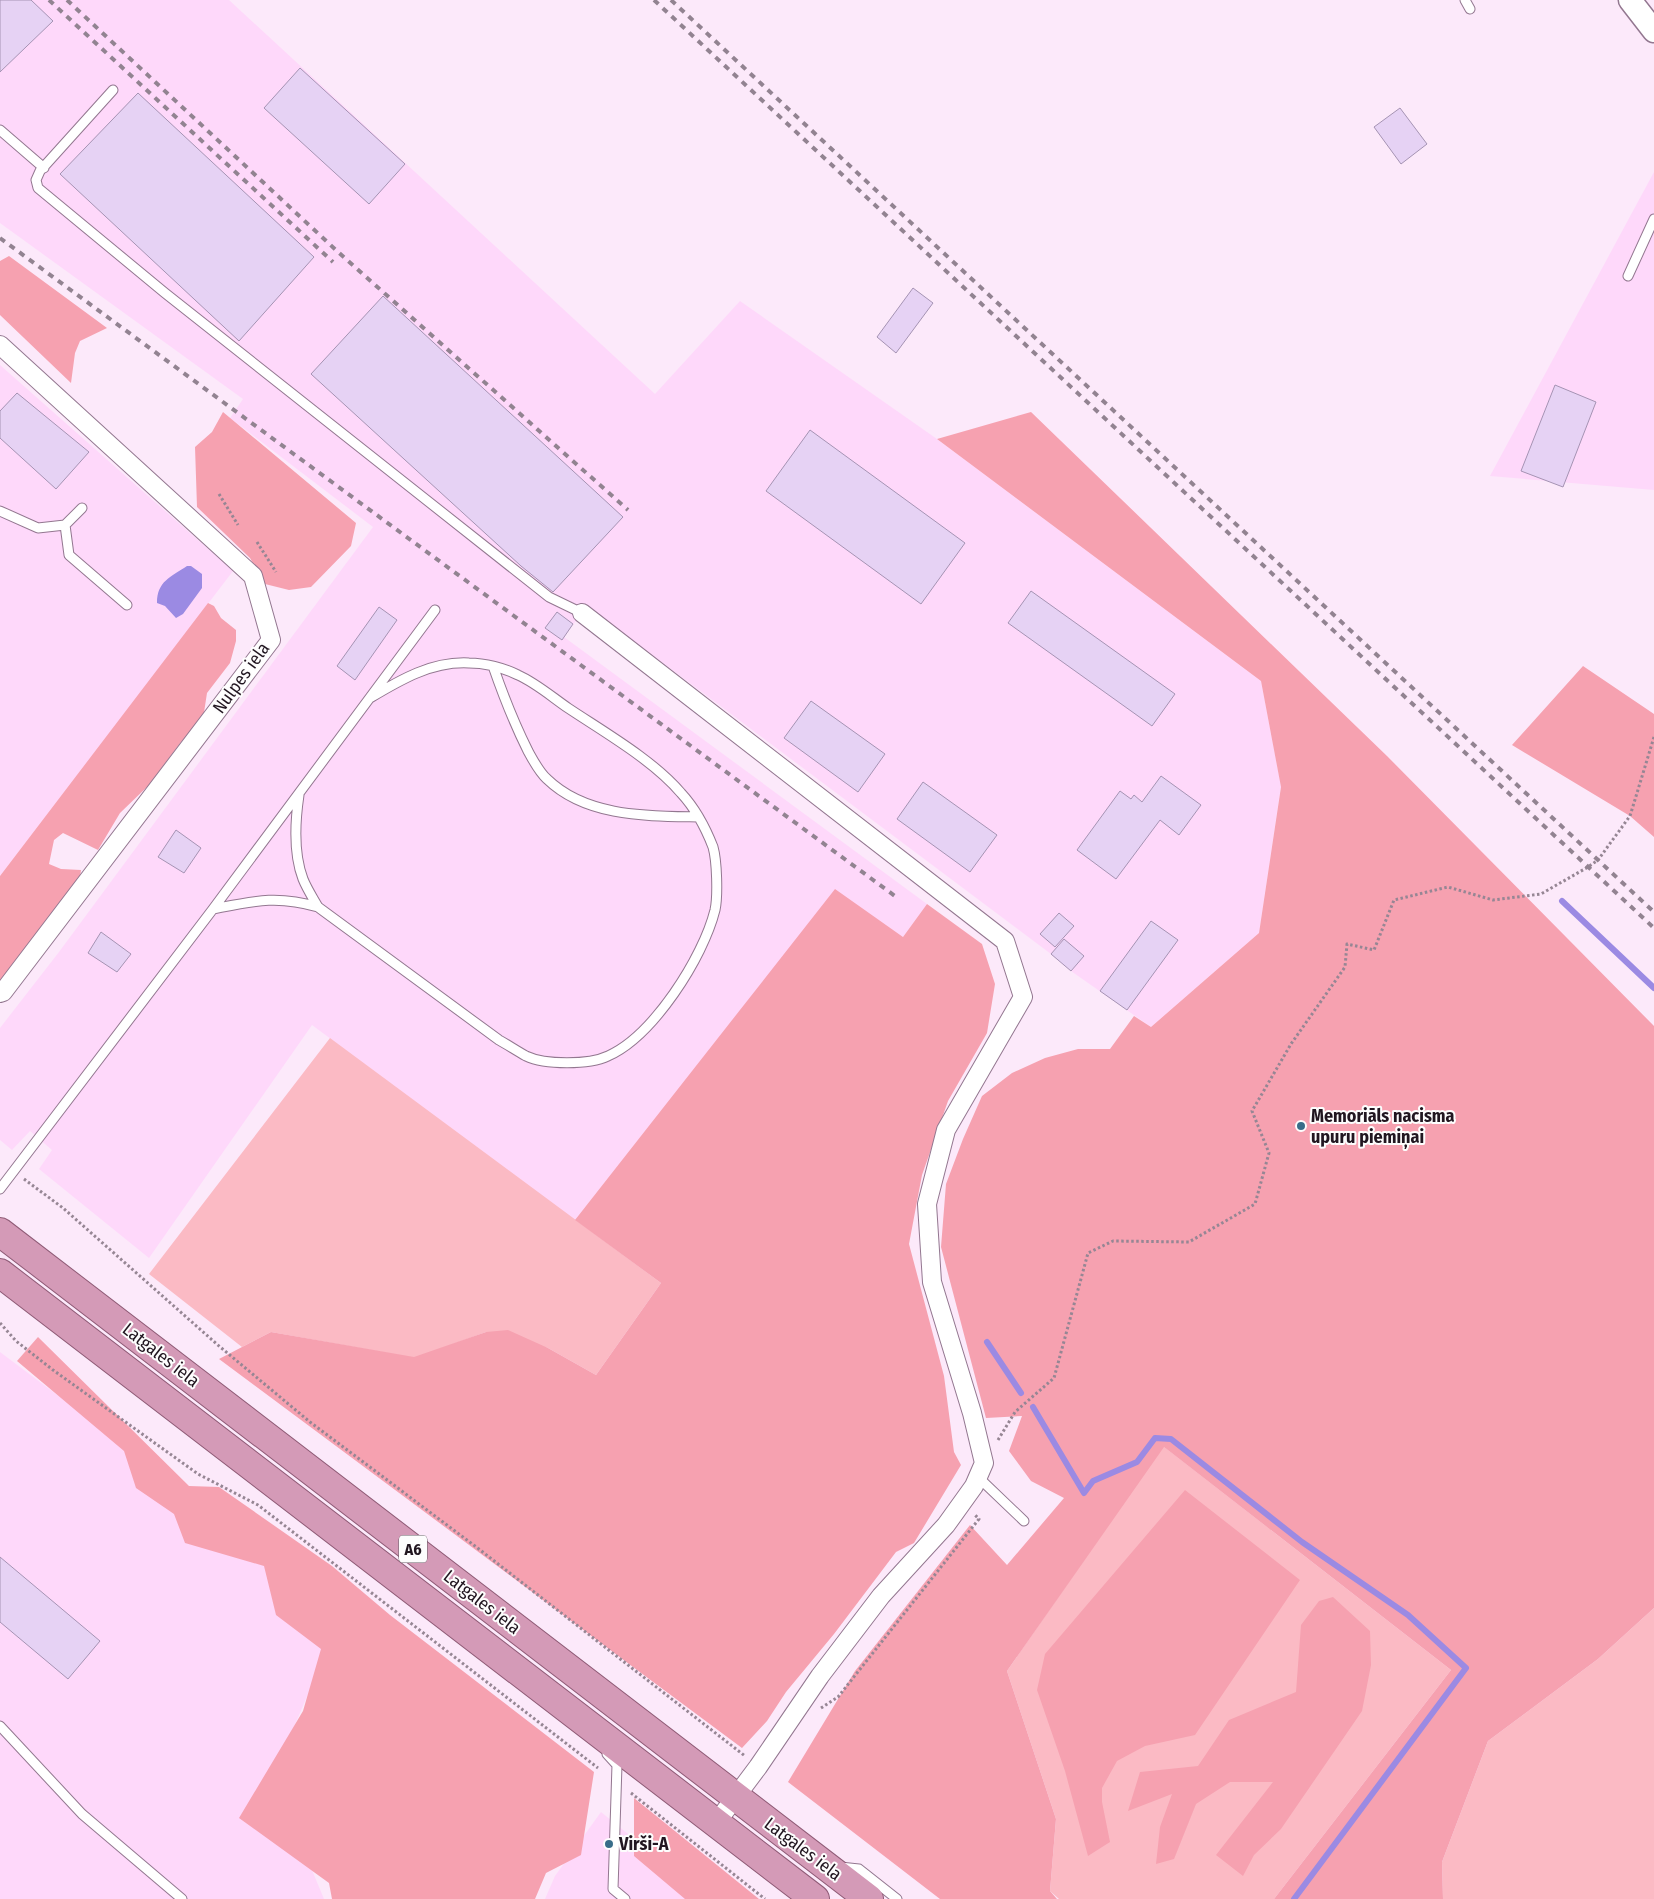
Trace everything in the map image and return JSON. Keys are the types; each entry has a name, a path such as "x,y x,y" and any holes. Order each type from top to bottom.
{"highway":[{"name":"Latgales iela","path":"0,1232 869,1899"},
{"name":"Latgales iela","path":"0,1273 815,1899"}],"street":[{"path":"1630,0 1654,31"},
{"name":"Nulpes iela","path":"0,345 253,576 271,640 3,992 0,993"},
{"path":"582,614 1005,941 1023,997 946,1130 927,1204 932,1282 972,1413 981,1470 974,1486 946,1525 875,1603 820,1676 758,1767 716,1823"}],"lane":[{"path":"113,90 44,168 36,180 38,188 165,293 549,597 582,614"},
{"path":"0,130 44,168"},
{"path":"1628,276 1654,219"},
{"path":"0,510 38,528 65,525 82,508"},
{"path":"65,525 70,555 127,605"},
{"path":"0,1189 436,610"},
{"path":"213,908 276,899 318,907 499,1040 528,1057 548,1061 582,1062 607,1057 631,1042 658,1014 690,968 708,934 716,908 717,883 713,848 698,817 681,792 643,758 519,675 493,666 468,662 409,674 370,698"},
{"path":"493,666 509,712 534,761 546,779 568,796 618,813 698,817"},
{"path":"300,792 296,817 296,845 303,879 318,907"},
{"path":"981,1470 1024,1521"},
{"name":"Latgales iela","path":"563,1705 617,1765 613,1889 625,1899"},
{"path":"0,1726 82,1814 182,1899"},
{"path":"826,1866 859,1869 898,1899"}],"path":[{"path":"219,494 238,525"},
{"path":"257,542 276,572"},
{"path":"981,1470 1015,1412 1054,1378 1088,1252 1114,1241 1189,1242 1255,1204 1268,1153 1252,1111 1291,1044 1345,966 1348,944 1374,950 1394,900 1448,887 1493,900 1542,894 1588,867 1598,860 1630,816 1654,737"},
{"path":"14,1171 63,1208 219,1346 310,1422 475,1546 758,1767"},
{"path":"1,1325 16,1341 53,1370 198,1474 258,1505 765,1899"},
{"path":"817,1711 838,1697 979,1519 962,1503"}],"shaded area":[{"path":"0,0 229,0 655,394 740,301 937,439 1261,681 1281,786 1259,933 1151,1027 1071,971 1051,954 587,606 564,637 927,904 903,937 835,890 575,1220 312,1025 149,1258 39,1169 52,1150 30,1131 12,1150 0,1140 0,1028 59,952 373,527 230,418 243,399 0,223"},
{"path":"1654,172 1654,490 1490,476"},
{"path":"9,256 107,328 80,341 75,353 71,383 0,315 0,261"},
{"path":"0,365 233,571 0,876"},
{"path":"223,412 356,523 351,546 311,587 289,590 265,584 250,558 197,507 195,447 212,432"},
{"path":"1031,412 1387,756 1654,1026 1654,1608 1598,1659 1488,1741 1442,1862 1443,1899 1274,1899 1451,1670 1164,1447 1007,1671 1056,1819 1050,1891 1057,1899 940,1899 788,1782 855,1671 970,1525 1007,1565 1064,1498 1031,1481 1009,1451 1022,1416 986,1418 941,1247 946,1184 982,1096 1012,1073 1045,1058 1078,1049 1110,1049 1134,1016 1151,1027 1259,933 1281,787 1261,681 937,439"},
{"path":"187,566 191,566 202,574 202,588 183,614 176,618 165,606 157,603 159,589 166,580"},
{"path":"208,603 214,606 221,618 236,630 236,641 230,663 207,693 203,719 181,742 148,786 120,813 98,850 63,833 54,840 49,864 61,869 81,870 79,885 0,984 0,876"},
{"path":"1583,666 1654,714 1654,837 1630,816 1512,745"},
{"path":"835,889 903,937 927,904 982,944 995,984 987,1033 948,1101 922,1175 909,1244 944,1376 954,1452 961,1465 914,1543 896,1552 834,1634 786,1692 767,1721 742,1748 219,1359 271,1332 414,1357 486,1332 508,1330 548,1348 596,1375 661,1283 575,1220"},
{"path":"330,1038 661,1283 596,1375 548,1348 486,1332 415,1358 271,1332 242,1347 149,1274"},
{"path":"38,1337 189,1486 219,1487 332,1566 390,1615 594,1772 581,1855 546,1873 535,1899 332,1899 329,1883 239,1818 303,1711 321,1649 276,1615 264,1566 185,1543 174,1514 136,1488 124,1451 17,1361"},
{"path":"0,1352 344,1610 273,1776 324,1899 0,1899"},
{"path":"1163,1446 1451,1670 1274,1899 1059,1899 1050,1891 1056,1819 1007,1671"},
{"path":"1185,1490 1300,1580 1195,1735 1145,1746 1117,1761 1102,1788 1102,1802 1110,1842 1088,1856 1065,1771 1037,1690 1045,1654"},
{"path":"1333,1597 1370,1631 1371,1665 1362,1711 1281,1829 1254,1855 1243,1876 1216,1855 1273,1782 1230,1782 1196,1804 1174,1859 1156,1864 1160,1827 1172,1794 1128,1811 1140,1772 1198,1766 1229,1720 1296,1692 1301,1625 1319,1601"},
{"path":"1654,1608 1654,1899 1443,1899 1442,1862 1488,1741 1598,1659"},
{"path":"634,1798 759,1899 685,1899 634,1856"},
{"name":"Virši-A","path":"601,1812 708,1899 545,1899 555,1876"}],"building":[{"path":"0,0 31,0 53,21 0,72"},
{"path":"300,68 405,164 369,204 264,108"},
{"path":"138,93 314,257 239,341 60,174"},
{"path":"1400,108 1427,144 1401,164 1374,127"},
{"path":"913,288 933,303 896,353 877,337"},
{"path":"383,296 623,517 553,592 521,566 311,374"},
{"path":"1555,385 1596,402 1563,487 1521,471"},
{"path":"17,393 89,452 56,489 0,438 0,411"},
{"path":"810,430 965,543 921,604 766,491"},
{"path":"1031,591 1175,694 1152,726 1008,623"},
{"path":"379,607 397,620 355,680 337,666"},
{"path":"557,612 573,624 562,640 545,628"},
{"path":"811,701 885,754 858,792 784,738"},
{"path":"1161,776 1201,805 1179,835 1160,820 1116,879 1077,850 1120,791 1131,799 1134,795 1142,802"},
{"path":"923,782 997,835 970,872 897,819"},
{"path":"176,830 201,848 184,873 158,857"},
{"path":"1059,913 1074,926 1055,947 1040,934"},
{"path":"1151,921 1178,940 1127,1010 1100,991"},
{"path":"101,932 131,954 117,972 88,953"},
{"path":"1064,939 1084,956 1071,971 1051,954"},
{"path":"0,1557 100,1641 68,1679 0,1622"}],"waterway":[{"path":"1562,901 1654,988"},
{"path":"987,1342 1021,1393"},
{"path":"1033,1407 1084,1493 1093,1481 1137,1462 1155,1438 1171,1439 1302,1542 1408,1615 1466,1668 1294,1899"}],"railway":[{"path":"49,0 333,262"},
{"path":"67,0 337,251 628,510"},
{"path":"654,0 1654,928"},
{"path":"671,0 1654,912"},
{"path":"0,238 899,899"}],"place":[{"name":"Memoriāls nacisma upuru piemiņai","path":"1301,1126"},
{"name":"Virši-A","path":"609,1844"}]}
